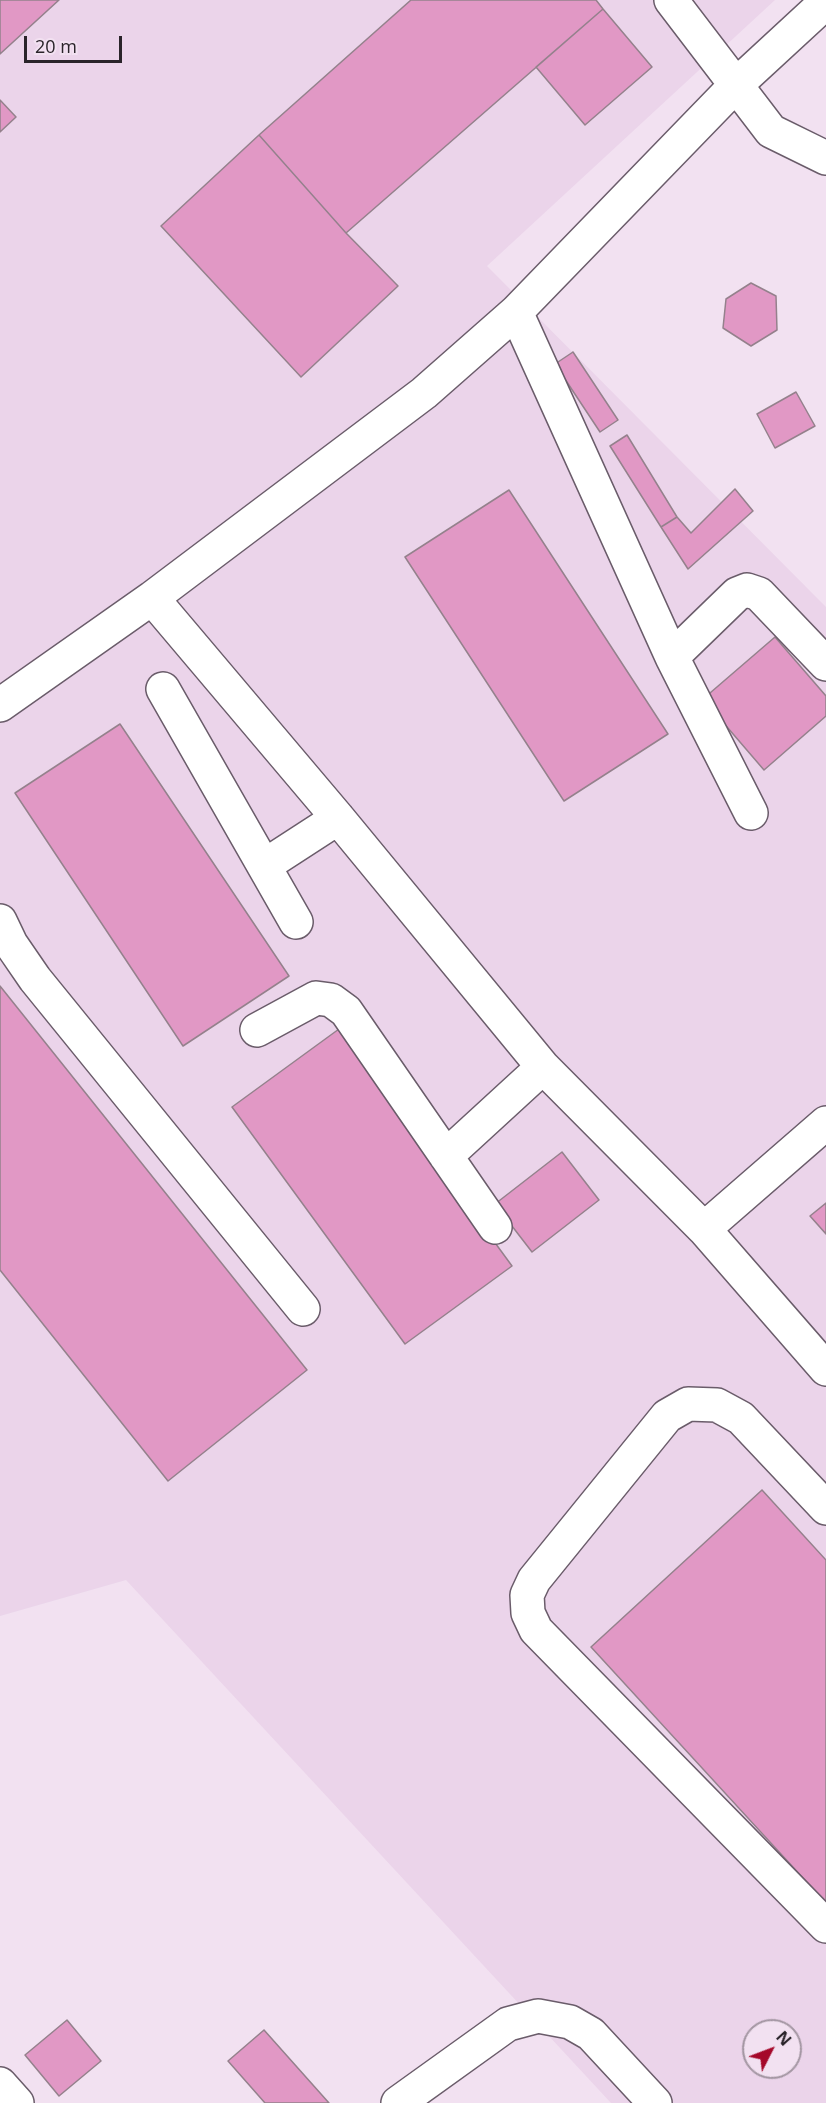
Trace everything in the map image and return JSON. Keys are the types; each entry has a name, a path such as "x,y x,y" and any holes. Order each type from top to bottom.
{"street":[{"path":"670,0 771,131 826,158"},
{"path":"0,705 152,598 424,393 516,312 735,86 826,2"},
{"path":"516,312 672,657 751,813"},
{"path":"672,657 737,594 747,590 759,594 826,663"},
{"path":"152,598 338,818 543,1067 704,1229 826,1369"},
{"path":"163,689 296,922"},
{"path":"264,866 338,818"},
{"path":"0,921 11,944 35,979 303,1308"},
{"path":"257,1030 316,998 331,1000 346,1011 495,1227"},
{"path":"446,1156 543,1067"},
{"path":"704,1229 826,1123"},
{"path":"826,1508 741,1418 717,1405 688,1404 667,1416 534,1580 526,1595 528,1613 536,1630 826,1926"},
{"path":"398,2103 508,2024 538,2016 570,2022 591,2034 655,2103"},
{"path":"0,2084 17,2103"}],"shaded area":[{"path":"0,0 775,0 487,266 826,607 826,2103 611,2103 126,1580 0,1616"}],"building":[{"path":"0,0 59,0 0,54"},
{"path":"411,0 596,0 603,9 346,233 259,135"},
{"path":"603,9 652,67 585,125 536,67"},
{"path":"0,100 16,117 0,132"},
{"path":"259,135 346,233 398,286 301,377 161,226"},
{"path":"751,283 776,296 777,330 751,346 723,328 726,299"},
{"path":"573,352 618,420 600,432 555,364"},
{"path":"796,392 815,426 775,448 757,414"},
{"path":"627,435 677,517 661,527 610,446"},
{"path":"735,489 753,511 688,569 661,527 677,517 691,533"},
{"path":"509,490 668,734 564,801 405,557"},
{"path":"775,637 826,696 826,716 764,770 703,699"},
{"path":"120,724 289,976 183,1046 15,793"},
{"path":"0,986 307,1370 168,1481 0,1270"},
{"path":"339,1029 512,1266 405,1344 232,1107"},
{"path":"562,1152 599,1200 532,1252 495,1204"},
{"path":"826,1203 826,1234 810,1216"},
{"path":"762,1490 826,1560 826,1903 591,1647"},
{"path":"67,2020 101,2061 59,2096 25,2055"},
{"path":"264,2030 329,2103 265,2103 228,2061"}]}
